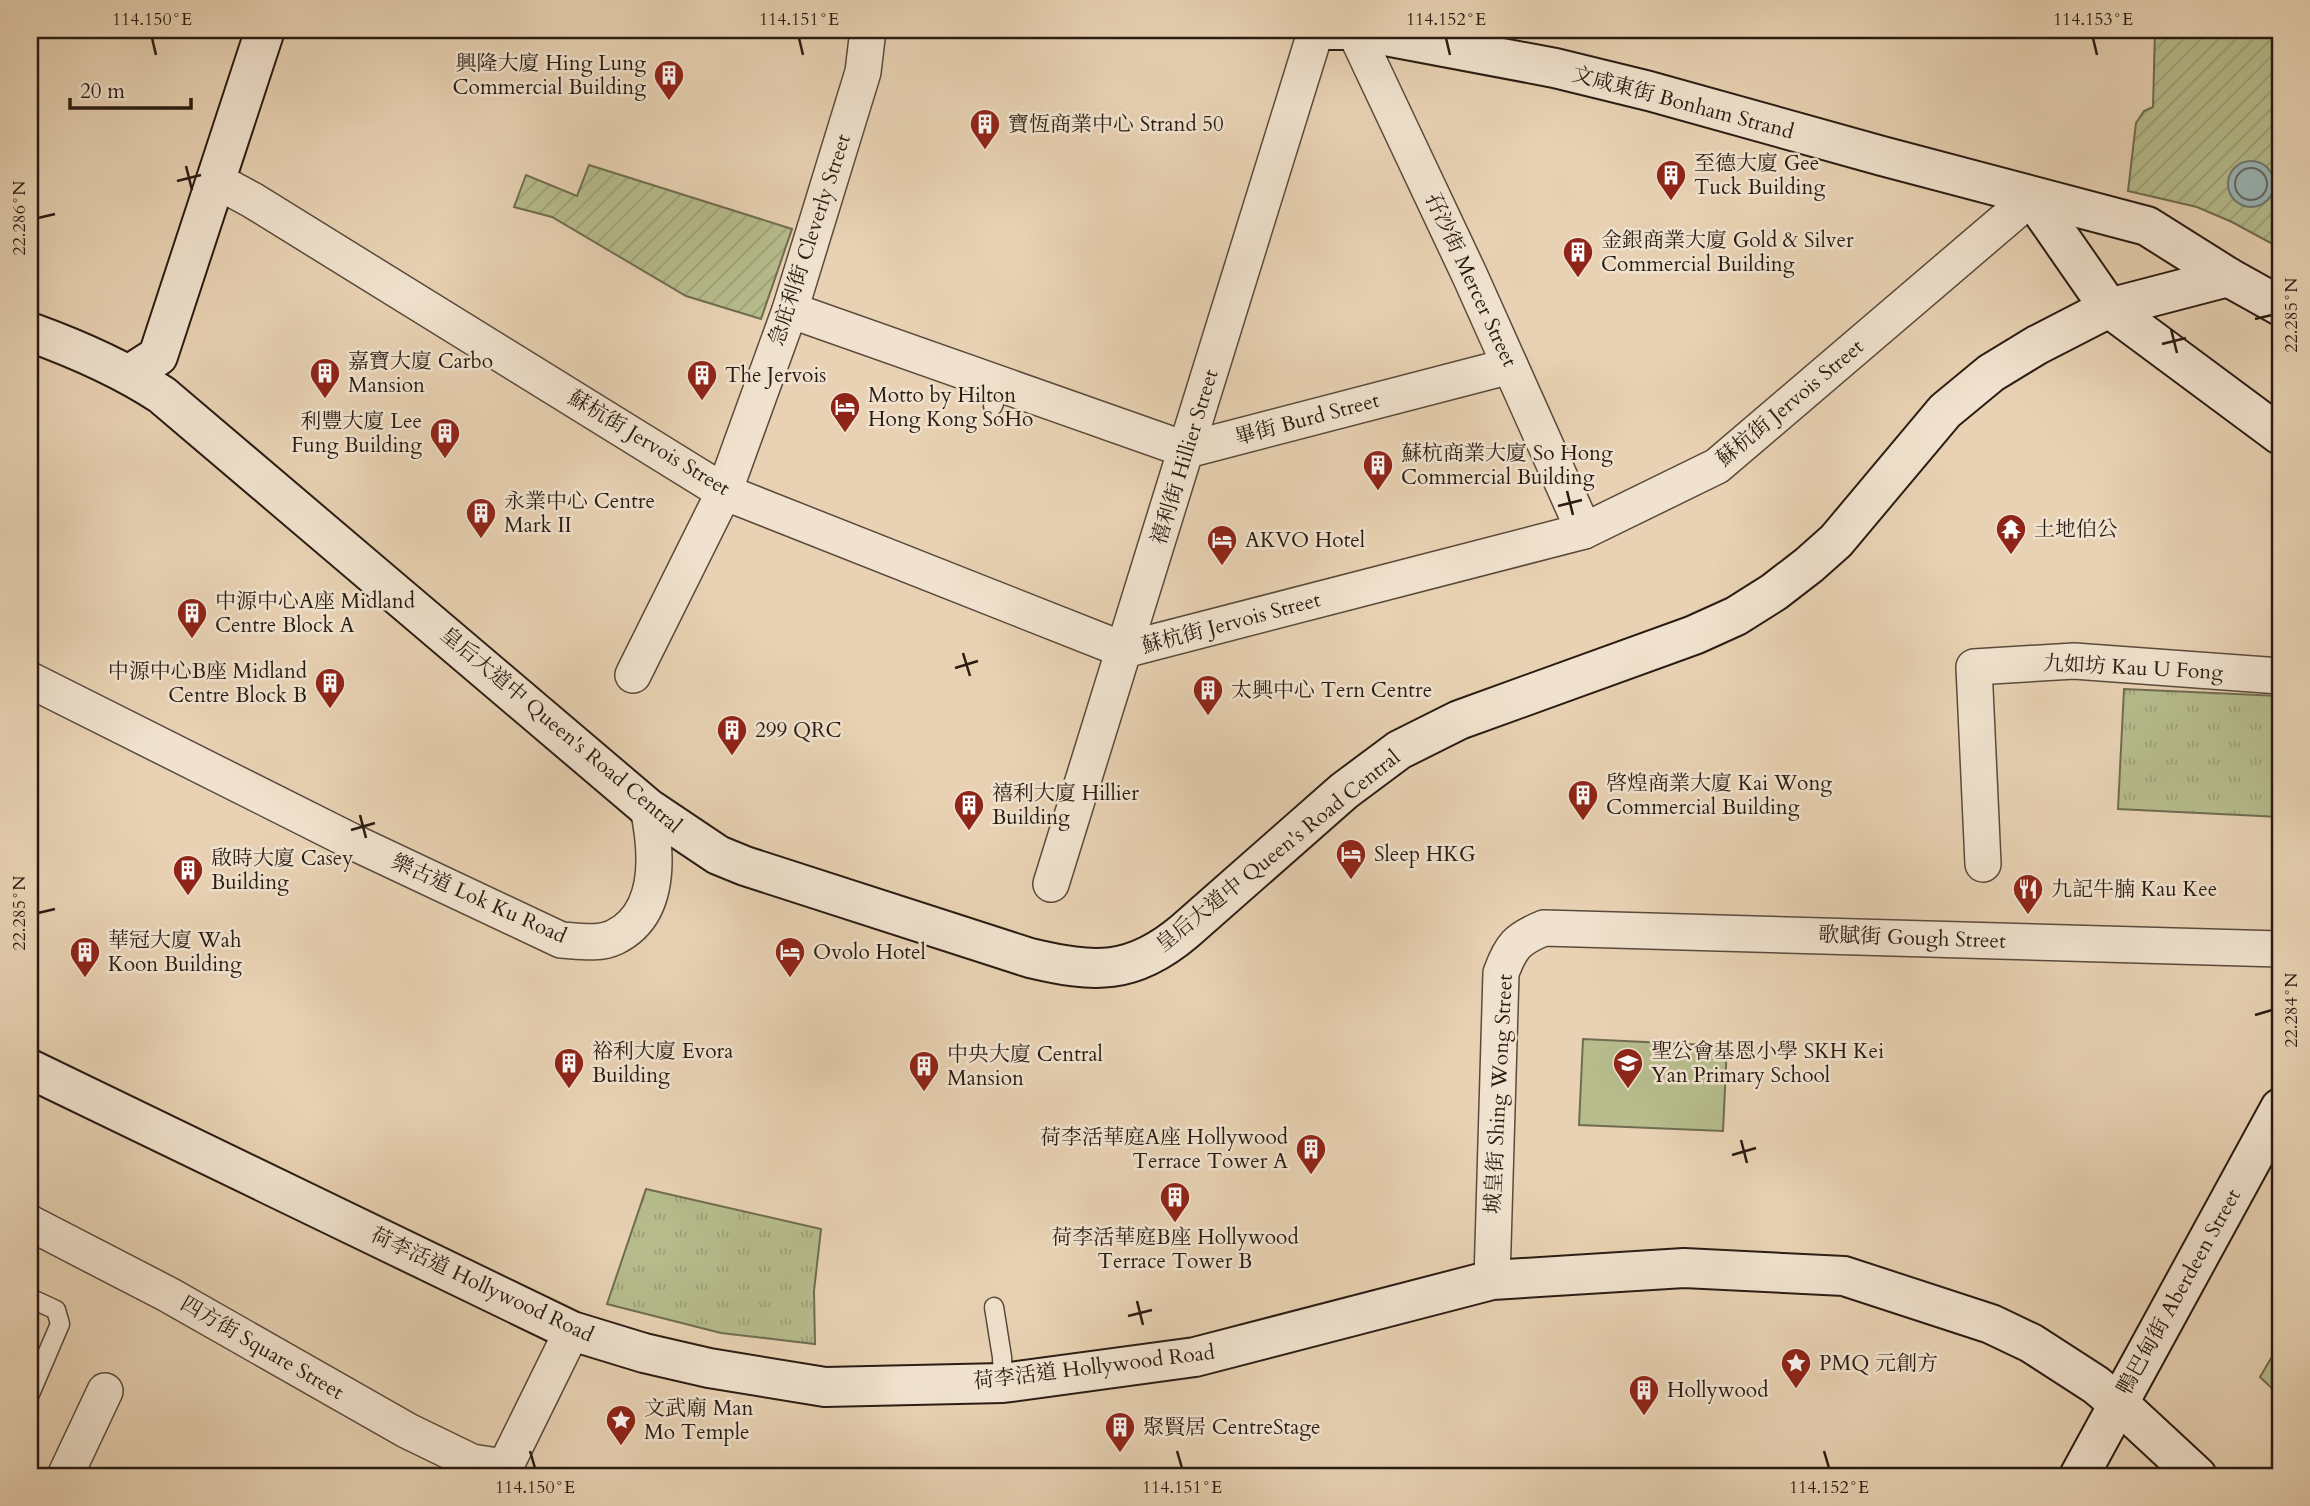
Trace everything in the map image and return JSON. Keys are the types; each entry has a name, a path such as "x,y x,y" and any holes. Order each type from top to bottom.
{"street":[{"path":"130,374 158,356 265,30"},
{"name":"急庇利街 Cleverly Street","path":"633,675 724,492 790,310 863,72 869,30"},
{"name":"禧利街 Hillier Street","path":"1051,884 1316,30"},
{"name":"文咸東街 Bonham Strand","path":"1329,30 1354,30 1555,68 2147,226 2228,277"},
{"name":"孖沙街 Mercer Street","path":"1354,30 1470,276 1584,531"},
{"name":"蘇杭街 Jervois Street","path":"215,180 253,200 724,492 1124,650 1584,531 1717,466 2032,197"},
{"path":"2032,197 2109,308 2280,435"},
{"path":"2228,277 2280,306"},
{"name":"皇后大道中 Queen's Road Central","path":"30,332 71,346 130,374 162,395 648,808 718,855 1030,958 1063,966 1089,968 1139,962 1180,935 1344,791 1399,750 1460,720 1693,635 1736,615 1774,592 1836,541 1927,432 1967,391 2037,345 2109,308 2228,277"},
{"path":"790,310 997,395 1187,450"},
{"name":"畢街 Burd Street","path":"1187,450 1510,366"},
{"name":"九如坊 Kau U Fong","path":"1983,864 1974,667 2074,661 2280,676"},
{"name":"樂古道 Lok Ku Road","path":"30,680 353,842 561,940 587,942 613,938 629,928 641,912 654,883 655,841 648,808"},
{"name":"歌賦街 Gough Street","path":"1544,929 1944,938 2280,950"},
{"name":"城皇街 Shing Wong Street","path":"1492,1280 1501,973 1508,952 1523,937 1544,929"},
{"name":"荷李活道 Hollywood Road","path":"30,1069 572,1331 644,1353 709,1368 825,1387 1003,1383 1195,1357 1492,1280 1684,1268 1844,1276 1991,1324 2031,1343 2118,1402 2197,1476"},
{"name":"鴨巴甸街 Aberdeen Street","path":"2078,1476 2280,1108"},
{"name":"四方街 Square Street","path":"30,1223 169,1295 408,1431 472,1462 497,1466 508,1461 572,1331"},
{"path":"65,1476 105,1391"}],"lane":[{"path":"30,1298 56,1310 60,1324 30,1394"},
{"path":"994,1307 1003,1383"}],"green space":[{"path":"2155,30 2280,30 2280,248 2197,207 2128,191 2136,123 2144,111 2153,107"},
{"path":"589,165 792,229 761,319 686,296 552,217 514,207 526,175 577,196"},
{"path":"2124,689 2280,696 2280,817 2118,809"},
{"path":"1583,1039 1727,1046 1723,1131 1579,1125"},
{"path":"646,1189 821,1229 814,1291 815,1344 721,1333 607,1304"},
{"path":"2280,1343 2280,1396 2260,1377"}],"water":[{"path":"2251,161 2268,167 2274,184 2268,201 2251,207 2234,201 2228,184 2234,167"}],"place":[{"name":"興隆大廈 Hing Lung Commercial Building","path":"669,102"},
{"name":"寶恆商業中心 Strand 50","path":"985,151"},
{"name":"至德大廈 Gee Tuck Building","path":"1671,202"},
{"name":"金銀商業大廈 Gold & Silver Commercial Building","path":"1578,279"},
{"name":"嘉寶大廈 Carbo Mansion","path":"325,400"},
{"name":"The Jervois","path":"702,402"},
{"name":"Motto by Hilton Hong Kong SoHo","path":"845,434"},
{"name":"利豐大廈 Lee Fung Building","path":"445,460"},
{"name":"蘇杭商業大廈 So Hong Commercial Building","path":"1378,492"},
{"name":"永業中心 Centre Mark II","path":"481,540"},
{"name":"土地伯公","path":"2011,556"},
{"name":"AKVO Hotel","path":"1222,567"},
{"name":"中源中心A座 Midland Centre Block A","path":"192,640"},
{"name":"中源中心B座 Midland Centre Block B","path":"330,710"},
{"name":"太興中心 Tern Centre","path":"1208,717"},
{"name":"299 QRC","path":"732,757"},
{"name":"啓煌商業大廈 Kai Wong Commercial Building","path":"1583,822"},
{"name":"禧利大廈 Hillier Building","path":"969,832"},
{"name":"Sleep HKG","path":"1351,881"},
{"name":"啟時大廈 Casey Building","path":"188,897"},
{"name":"九記牛腩 Kau Kee","path":"2028,916"},
{"name":"華冠大廈 Wah Koon Building","path":"85,979"},
{"name":"Ovolo Hotel","path":"790,979"},
{"name":"裕利大廈 Evora Building","path":"569,1090"},
{"name":"聖公會基恩小學 SKH Kei Yan Primary School","path":"1628,1090"},
{"name":"中央大廈 Central Mansion","path":"924,1093"},
{"name":"荷李活華庭A座 Hollywood Terrace Tower A","path":"1311,1176"},
{"name":"荷李活華庭B座 Hollywood Terrace Tower B","path":"1175,1224"},
{"name":"PMQ 元創方","path":"1796,1390"},
{"name":"Hollywood","path":"1644,1417"},
{"name":"文武廟 Man Mo Temple","path":"621,1447"},
{"name":"聚賢居 CentreStage","path":"1120,1454"}]}
